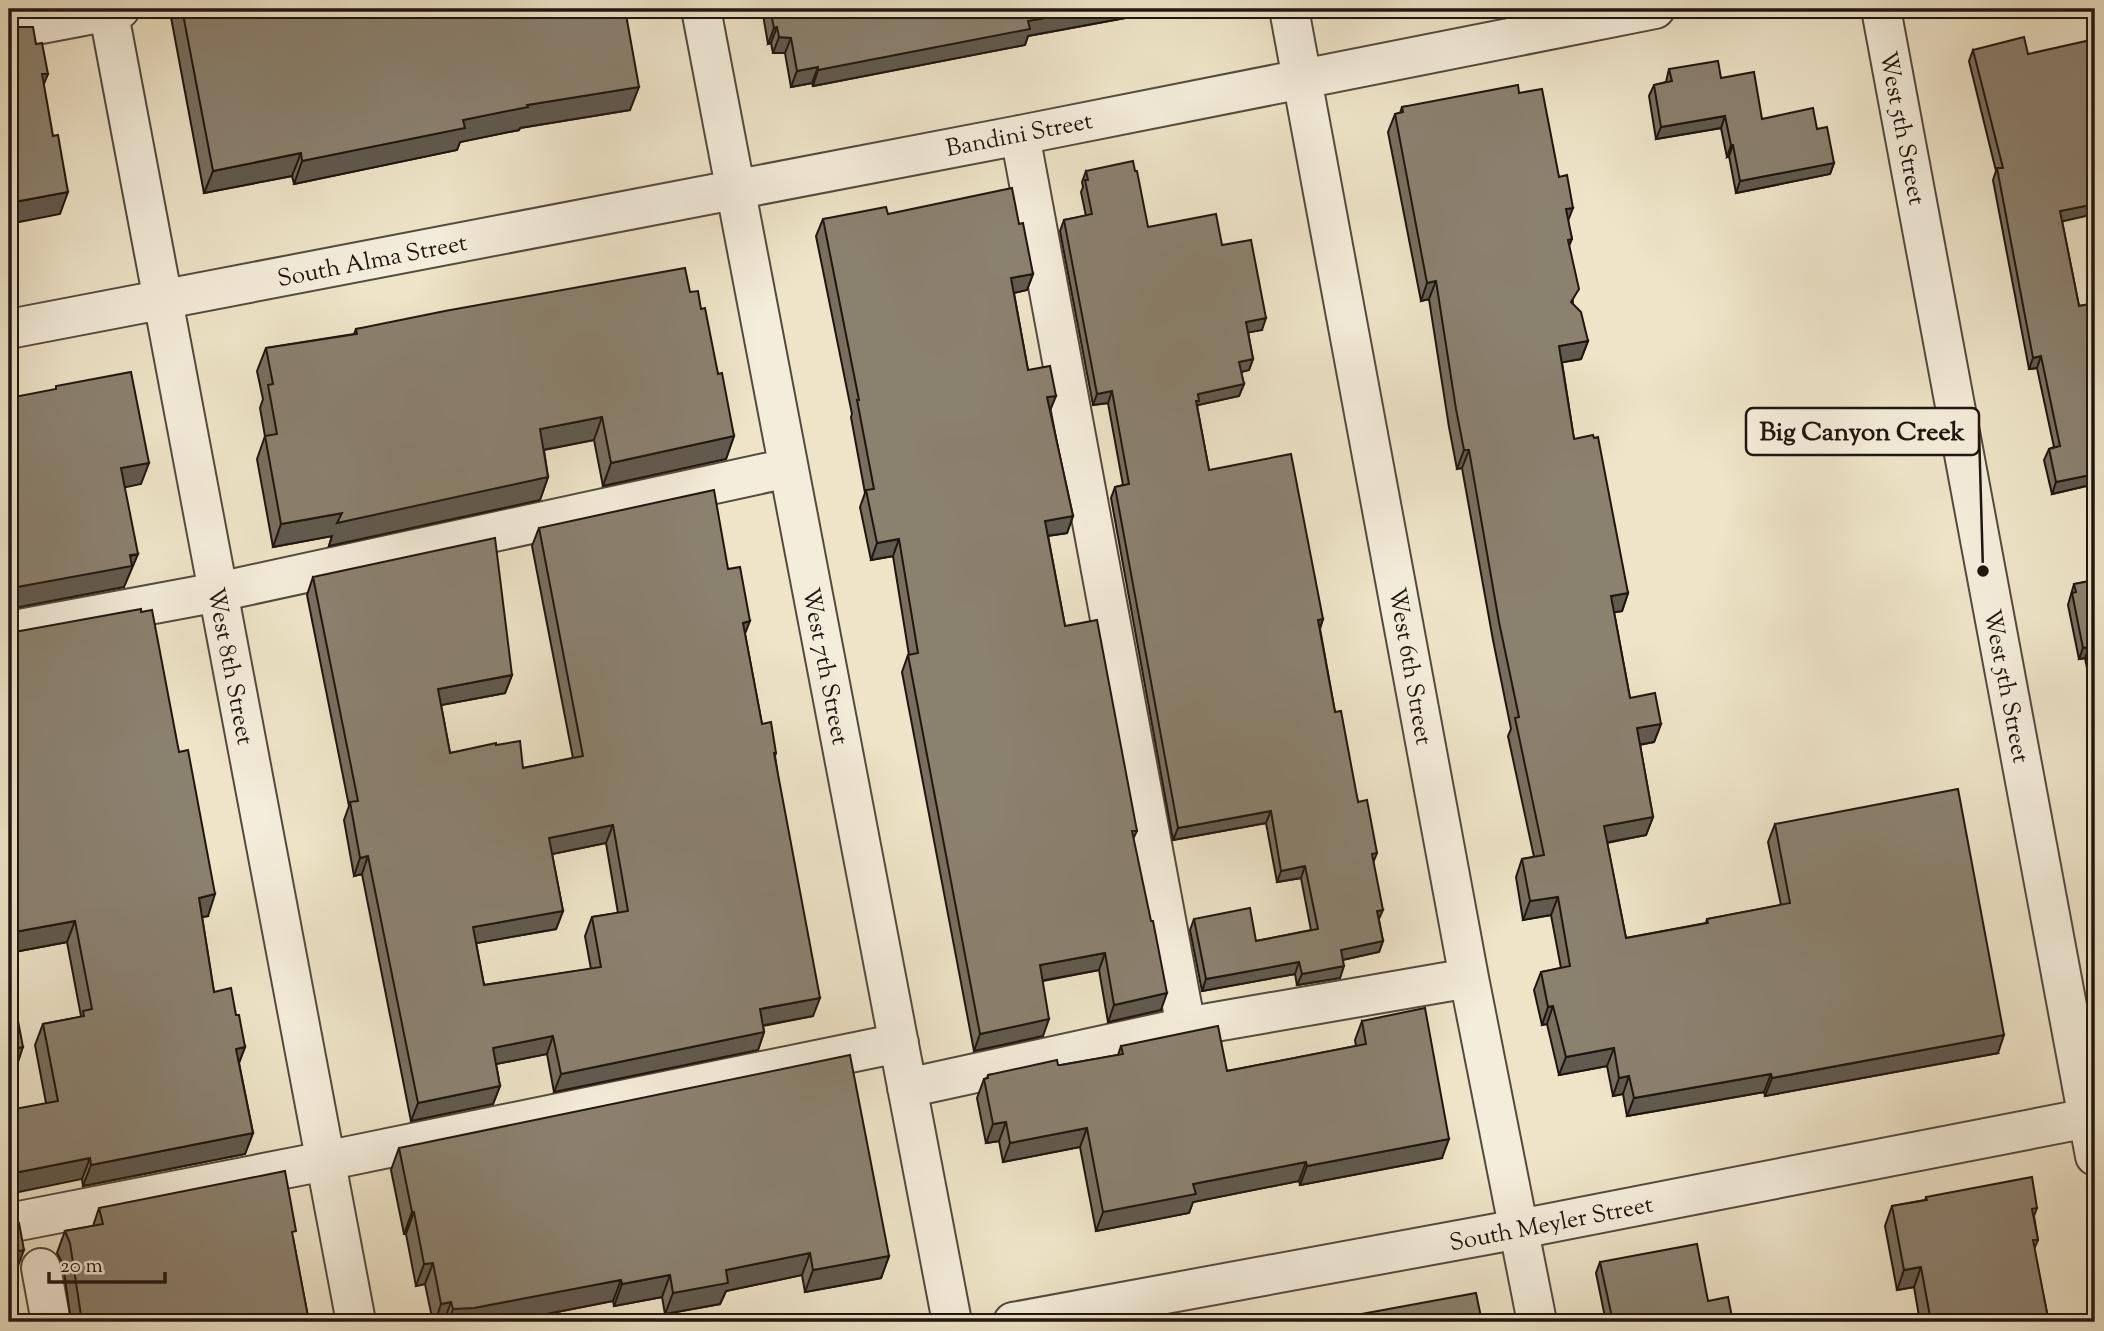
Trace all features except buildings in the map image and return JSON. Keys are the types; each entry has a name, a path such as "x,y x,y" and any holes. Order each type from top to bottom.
{"street":[{"name":"West 7th Street","path":"701,9 952,1322"},
{"name":"West 6th Street","path":"1289,9 1469,978 1537,1322"},
{"name":"Bandini Street","path":"735,189 1655,9"},
{"name":"West 5th Street","path":"1881,9 2095,1156"},
{"path":"9,30 112,10"},
{"name":"West 8th Street","path":"112,10 162,301 356,1322"},
{"path":"1020,135 1185,1027"},
{"name":"South Alma Street","path":"9,329 735,189"},
{"path":"9,631 218,592 788,468"},
{"path":"907,1088 1185,1027 1469,978"},
{"path":"9,1223 899,1043"},
{"name":"South Meyler Street","path":"1013,1322 1519,1229 2088,1118"},
{"path":"41,1268 51,1322"}],"place":[{"name":"Big Canyon Creek","path":"1983,571"}]}
